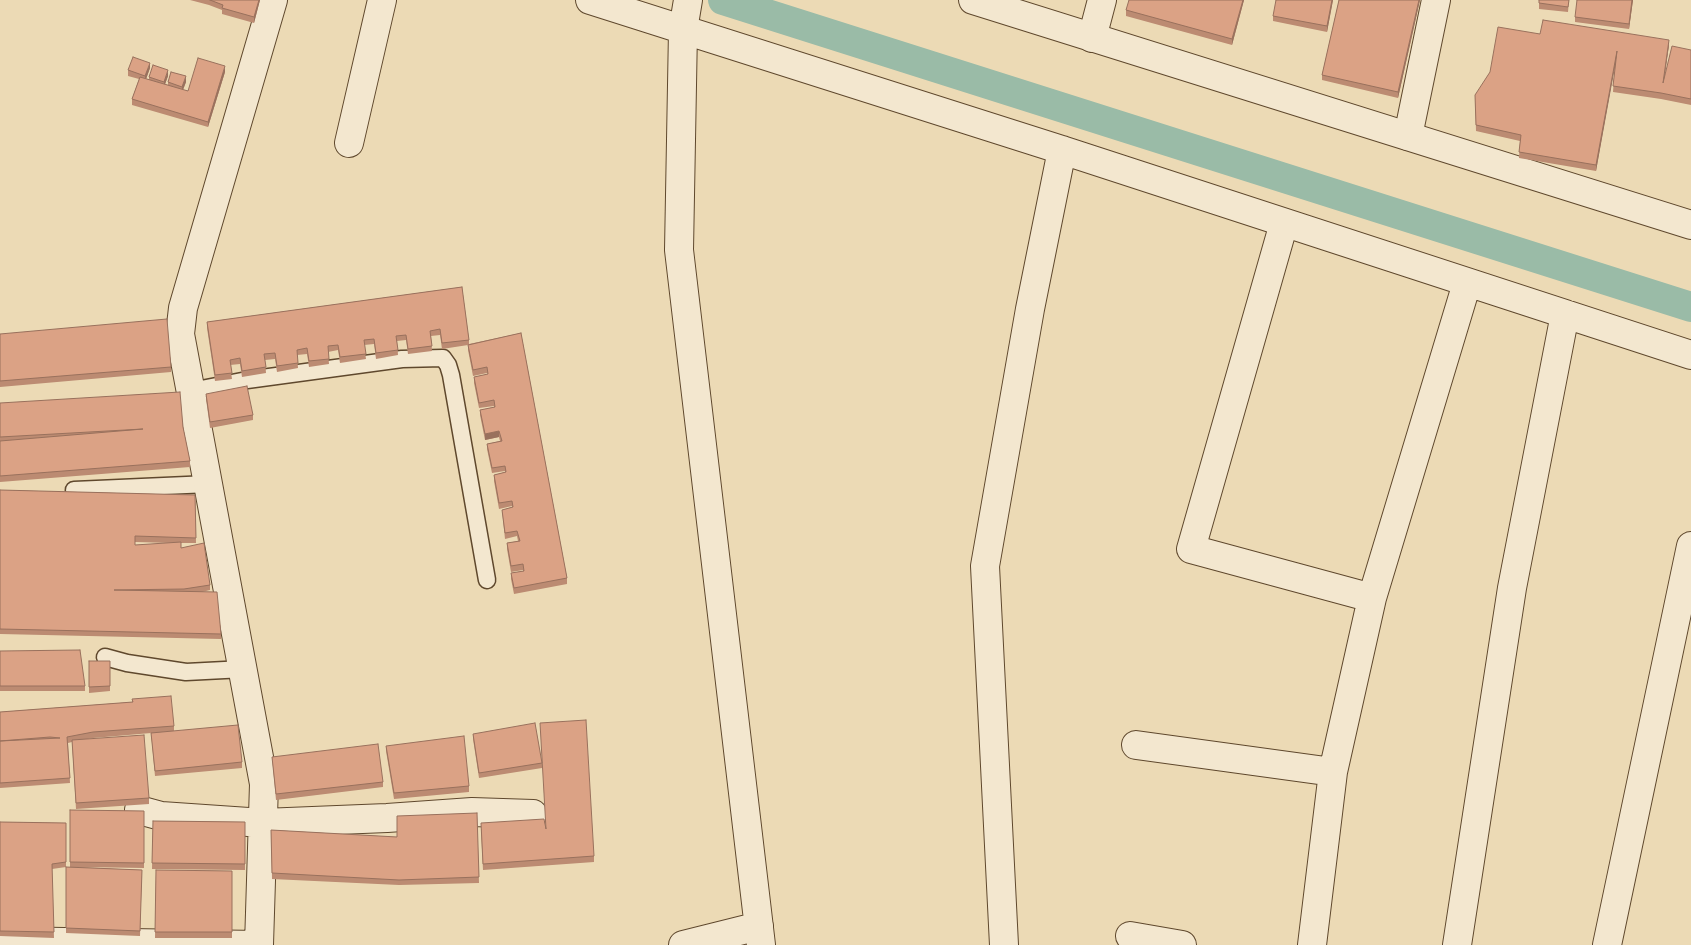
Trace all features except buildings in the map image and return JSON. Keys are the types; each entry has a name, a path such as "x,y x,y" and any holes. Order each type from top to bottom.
{"street":[{"path":"0,942 259,945 264,784 180,334 183,308 273,0"},
{"path":"349,143 382,0"},
{"path":"590,0 1062,150 1691,356"},
{"path":"683,945 760,935 680,250 683,30 688,0"},
{"path":"973,0 1691,225"},
{"path":"1092,38 1102,0"},
{"path":"1408,136 1436,0"},
{"path":"1004,945 985,566 1030,309 1062,150"},
{"path":"1284,222 1191,549 1372,598"},
{"path":"1312,945 1333,772 1372,598 1467,283"},
{"path":"1457,945 1512,588 1565,314"},
{"path":"1607,945 1691,546"},
{"path":"1136,745 1333,772"},
{"path":"139,810 161,816 263,823 368,819 472,812 533,814"},
{"path":"1130,936 1182,945"}],"lane":[{"path":"191,391 256,379 393,360 443,358 448,365 451,375 487,580"},
{"path":"74,490 209,484"},
{"path":"105,657 127,663 186,672 244,669"}],"waterway":[{"path":"723,0 1691,307"}]}
